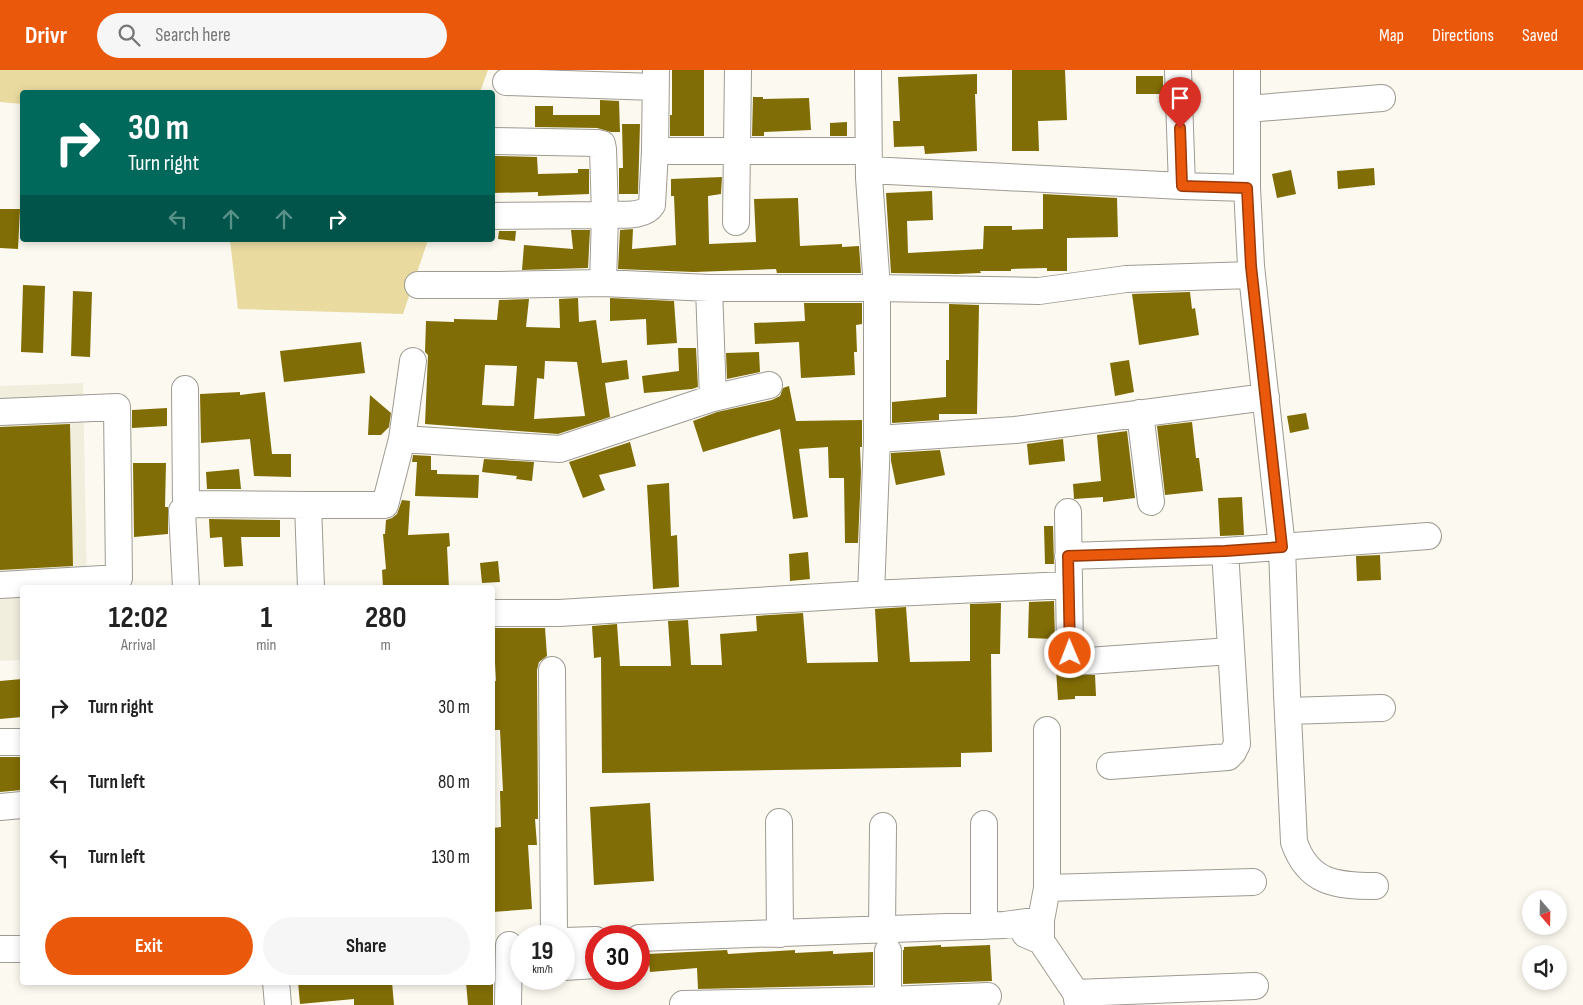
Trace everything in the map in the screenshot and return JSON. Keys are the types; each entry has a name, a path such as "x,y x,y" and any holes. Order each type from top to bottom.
{"street":[{"path":"736,222 738,70"},
{"path":"868,70 869,160 877,288 877,439 871,594"},
{"path":"1178,70 1182,186"},
{"path":"1247,70 1247,188 1252,275 1282,547 1294,842 1304,864 1323,879 1347,886 1375,886"},
{"path":"495,216 642,213 649,210 652,205 655,151 655,79 506,82"},
{"path":"1247,109 1382,98"},
{"path":"495,141 602,144 605,214 603,283"},
{"path":"655,151 736,150 1182,186 1247,188"},
{"path":"418,285 499,286 603,283 710,288 877,288 1039,291 1126,279 1252,275"},
{"path":"710,288 713,398"},
{"path":"186,585 182,510 186,507 196,504 385,505 402,439 412,361"},
{"path":"402,439 560,449 713,398 769,385"},
{"path":"185,389 186,507"},
{"path":"877,439 1015,430 1266,397"},
{"path":"0,412 117,407 120,578 0,585"},
{"path":"1140,413 1151,502"},
{"path":"308,505 311,585"},
{"path":"1068,512 1070,653 1076,660 1231,651"},
{"path":"1068,556 1225,551 1428,536"},
{"path":"1110,766 1228,757 1233,752 1237,744 1225,551"},
{"path":"495,613 559,612 871,594 1068,586"},
{"path":"552,670 554,925"},
{"path":"1288,711 1382,708"},
{"path":"1047,730 1047,888 1041,930 1077,999 1255,986"},
{"path":"0,742 20,742"},
{"path":"0,807 20,805"},
{"path":"779,822 780,934"},
{"path":"984,824 994,926"},
{"path":"883,826 888,1002"},
{"path":"1047,888 1253,882"},
{"path":"650,938 780,934 885,941 994,926 1041,930"},
{"path":"0,949 20,949"},
{"path":"508,1005 510,955"},
{"path":"276,985 278,1005"},
{"path":"683,1005 888,1002 988,996"}],"shaded area":[{"path":"0,70 488,70 481,90 20,90 20,104 0,102"},
{"path":"230,242 427,242 403,314 238,309"},
{"path":"83,383 87,585 20,585 20,660 0,661 0,386"}],"building":[{"path":"672,70 704,70 704,136 670,136"},
{"path":"1012,70 1065,70 1067,120 1038,121 1039,151 1012,151"},
{"path":"977,74 977,94 975,94 977,151 925,154 924,146 894,147 893,121 900,121 898,77"},
{"path":"1136,76 1163,76 1163,94 1136,94"},
{"path":"753,97 763,97 763,99 809,98 811,130 764,132 764,136 752,136"},
{"path":"600,100 619,101 620,132 611,132 597,128 535,127 535,106 553,106 553,115 600,115"},
{"path":"847,122 847,136 830,136 830,123"},
{"path":"622,124 640,124 638,194 619,194 619,168 623,168"},
{"path":"495,156 537,157 538,174 578,173 578,169 589,169 589,194 538,196 538,192 495,193"},
{"path":"1374,168 1375,185 1338,189 1337,171"},
{"path":"1291,170 1296,194 1277,198 1272,174"},
{"path":"722,177 721,194 708,196 709,244 756,242 754,199 798,198 800,246 842,244 842,247 859,246 861,273 777,273 776,269 694,272 618,269 620,230 633,229 632,249 676,245 674,196 671,196 671,179"},
{"path":"932,191 933,220 907,221 908,253 983,249 984,226 1012,226 1012,230 1043,229 1043,194 1117,198 1118,237 1067,238 1067,271 1047,271 1047,268 957,274 891,273 886,193"},
{"path":"0,209 20,209 18,249 0,248"},
{"path":"571,230 590,230 588,268 522,270 524,245 573,249"},
{"path":"499,231 516,231 515,241 498,239"},
{"path":"23,285 45,286 43,353 21,352"},
{"path":"73,291 92,292 90,357 71,356"},
{"path":"1190,292 1192,309 1195,308 1199,335 1139,345 1132,294"},
{"path":"578,298 579,322 596,320 602,363 627,360 629,379 605,383 610,417 558,434 425,424 428,355 425,352 426,321 454,322 454,319 497,320 499,300 529,299 526,327 560,328 559,299","holes":["545,361 577,362 585,416 534,419 537,378 544,379","485,365 517,366 514,406 482,405"]},
{"path":"610,298 674,301 677,343 647,345 646,319 610,321"},
{"path":"804,303 862,303 862,324 856,325 857,352 854,352 855,375 801,378 799,342 755,344 754,323 805,321"},
{"path":"949,304 979,305 977,414 939,414 939,420 892,423 892,402 946,397 946,360 949,360"},
{"path":"361,342 365,373 284,382 280,351"},
{"path":"678,348 696,348 698,387 644,393 642,376 679,371"},
{"path":"759,352 760,372 727,379 726,353"},
{"path":"1129,360 1134,392 1115,396 1110,363"},
{"path":"789,386 796,421 862,420 858,543 845,543 844,478 829,478 828,447 799,449 808,517 793,519 780,429 703,452 693,421 717,412 772,400 780,396 783,388"},
{"path":"240,392 240,395 265,392 272,454 291,454 291,477 254,476 250,439 201,443 200,394"},
{"path":"370,395 391,413 389,427 381,435 368,435"},
{"path":"167,408 167,426 132,428 132,410"},
{"path":"1306,413 1309,429 1290,433 1287,416"},
{"path":"1192,422 1196,458 1199,458 1203,491 1165,495 1157,426"},
{"path":"70,424 73,566 0,570 0,427"},
{"path":"1127,431 1135,498 1103,502 1103,497 1074,499 1073,484 1101,481 1097,435"},
{"path":"1063,439 1065,461 1029,465 1027,444"},
{"path":"630,442 636,466 599,475 605,490 583,498 569,462"},
{"path":"940,450 945,475 896,485 891,453"},
{"path":"413,455 431,456 431,470 437,470 437,474 479,475 478,498 415,496 417,462 412,462"},
{"path":"484,459 534,462 532,481 516,479 517,476 482,472"},
{"path":"133,463 166,463 165,507 168,507 168,534 134,537"},
{"path":"239,469 241,489 207,489 206,472"},
{"path":"669,483 671,536 677,535 679,587 653,589 647,485"},
{"path":"1242,497 1244,535 1220,536 1218,498"},
{"path":"402,500 410,501 408,535 449,533 450,546 447,547 449,585 383,585 382,570 386,569 383,534 385,534 386,520 397,514"},
{"path":"209,519 280,520 280,537 241,537 243,566 224,567 222,537 210,538"},
{"path":"1044,526 1053,526 1054,564 1045,564"},
{"path":"808,552 810,579 790,581 789,554"},
{"path":"1380,555 1381,580 1357,581 1356,556"},
{"path":"498,561 500,582 482,583 480,563"},
{"path":"1054,601 1055,639 1028,638 1029,602"},
{"path":"1001,603 1000,654 991,654 992,752 961,753 961,767 602,773 601,657 594,658 592,626 617,624 620,666 671,666 668,621 688,620 691,665 722,665 720,634 757,631 756,616 803,613 807,663 878,662 875,609 906,607 910,662 970,661 970,604"},
{"path":"495,628 545,628 547,656 539,662 537,670 538,819 535,819 537,845 528,845 532,909 495,912 495,828 501,827 500,791 503,791 500,730 495,730"},
{"path":"1063,668 1075,675 1095,675 1096,696 1075,696 1075,699 1058,700 1056,669"},
{"path":"20,679 20,717 0,719 0,681"},
{"path":"0,757 20,757 20,790 0,792"},
{"path":"650,803 654,881 594,885 590,807"},
{"path":"941,945 941,947 990,945 992,981 903,984 904,947"},
{"path":"727,950 728,954 795,950 795,953 833,951 833,954 873,952 873,985 698,989 697,968 650,972 650,954"},
{"path":"298,985 392,985 394,1005 354,1005 354,999 300,1004"},
{"path":"466,985 493,985 493,1005 468,1005"}],"route":[{"path":"1070,653 1068,556 1225,551 1282,547 1251,266 1247,188 1182,186 1180,128"}]}
